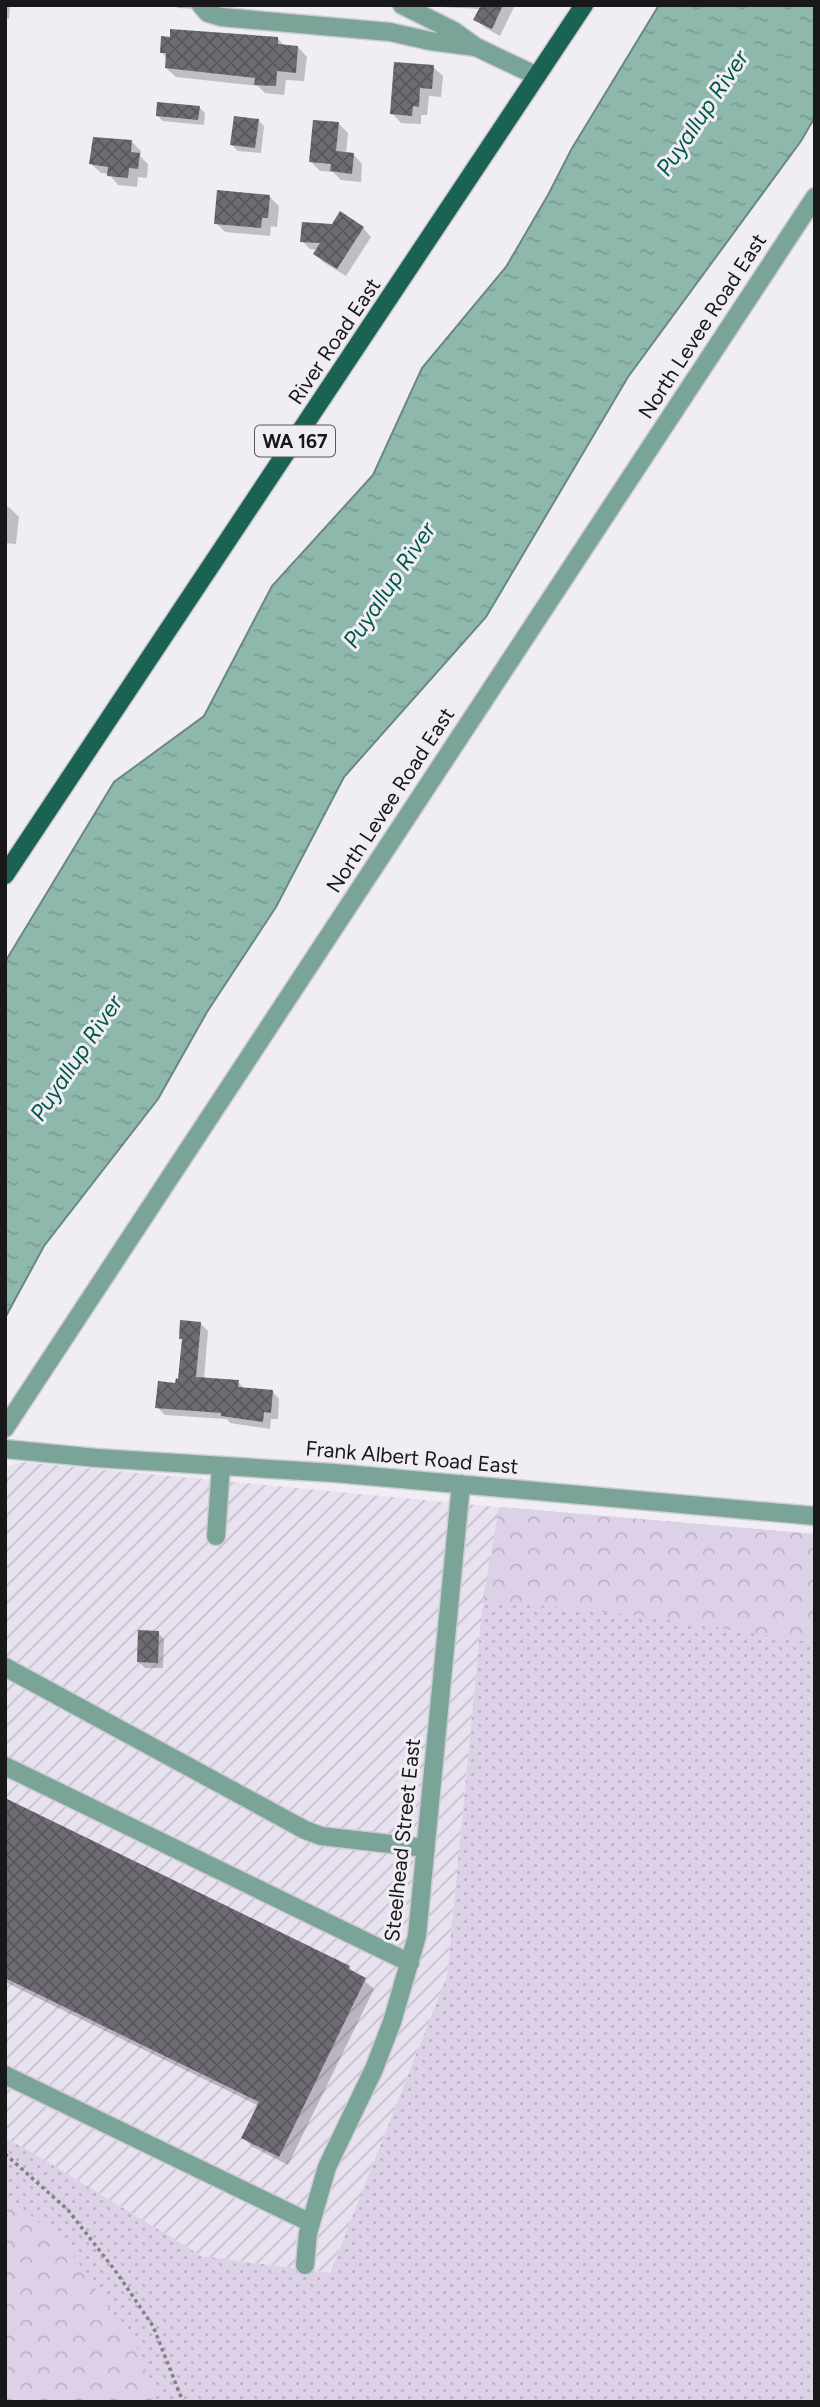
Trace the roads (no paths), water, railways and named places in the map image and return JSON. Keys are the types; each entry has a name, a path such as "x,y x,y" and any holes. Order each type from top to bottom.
{"main road":[{"name":"River Road East","path":"5,875 584,5"}],"street":[{"path":"201,5 208,13 221,17 390,32 475,47"},
{"path":"402,5 454,31 475,47 537,76"},
{"name":"North Levee Road East","path":"5,1428 815,197"},
{"name":"Frank Albert Road East","path":"5,1448 97,1458 334,1472 815,1516"},
{"path":"216,1536 221,1466"},
{"name":"Steelhead Street East","path":"304,2265 311,2223 327,2167 374,2069 392,2022 417,1936 461,1484"},
{"path":"5,1667 305,1830 321,1836 425,1848"},
{"path":"5,1766 410,1963"},
{"path":"5,2074 311,2223"}],"water":[{"name":"Puyallup River","path":"659,5 815,5 815,117 801,141 628,377 486,617 344,777 276,907 207,1012 158,1099 44,1246 5,1318 5,962 114,782 204,716 272,586 373,475 422,368 506,267 571,150"}]}
